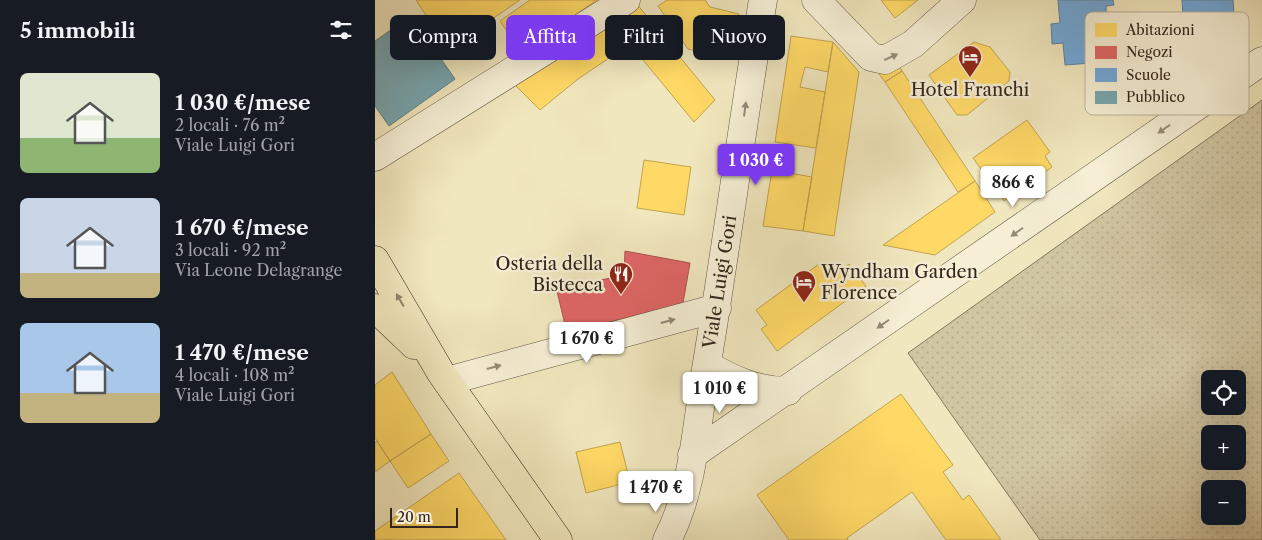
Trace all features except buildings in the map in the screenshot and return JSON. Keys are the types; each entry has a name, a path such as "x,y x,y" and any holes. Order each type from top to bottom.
{"main road":[{"path":"375,260 444,377 558,540"},
{"path":"375,308 444,377"}],"street":[{"path":"375,157 626,0"},
{"name":"Viale Luigi Gori","path":"667,540 683,504 692,456 717,308 763,0"},
{"path":"816,0 871,57 885,60 913,44 962,0"},
{"path":"1249,70 1262,61"},
{"path":"692,456 1184,115"},
{"path":"444,377 717,308"},
{"path":"707,365 744,384 773,391 788,391"},
{"name":"Viale Luigi Gori","path":"683,504 686,520 685,540"}],"shaded area":[{"path":"1262,100 1262,540 1040,540 908,353 1241,115 1249,115 1249,109"}],"place":[{"name":"Hotel Franchi","path":"970,78"},
{"name":"Osteria della Bistecca","path":"621,295"},
{"name":"Wyndham Garden Florence","path":"804,303"}]}
